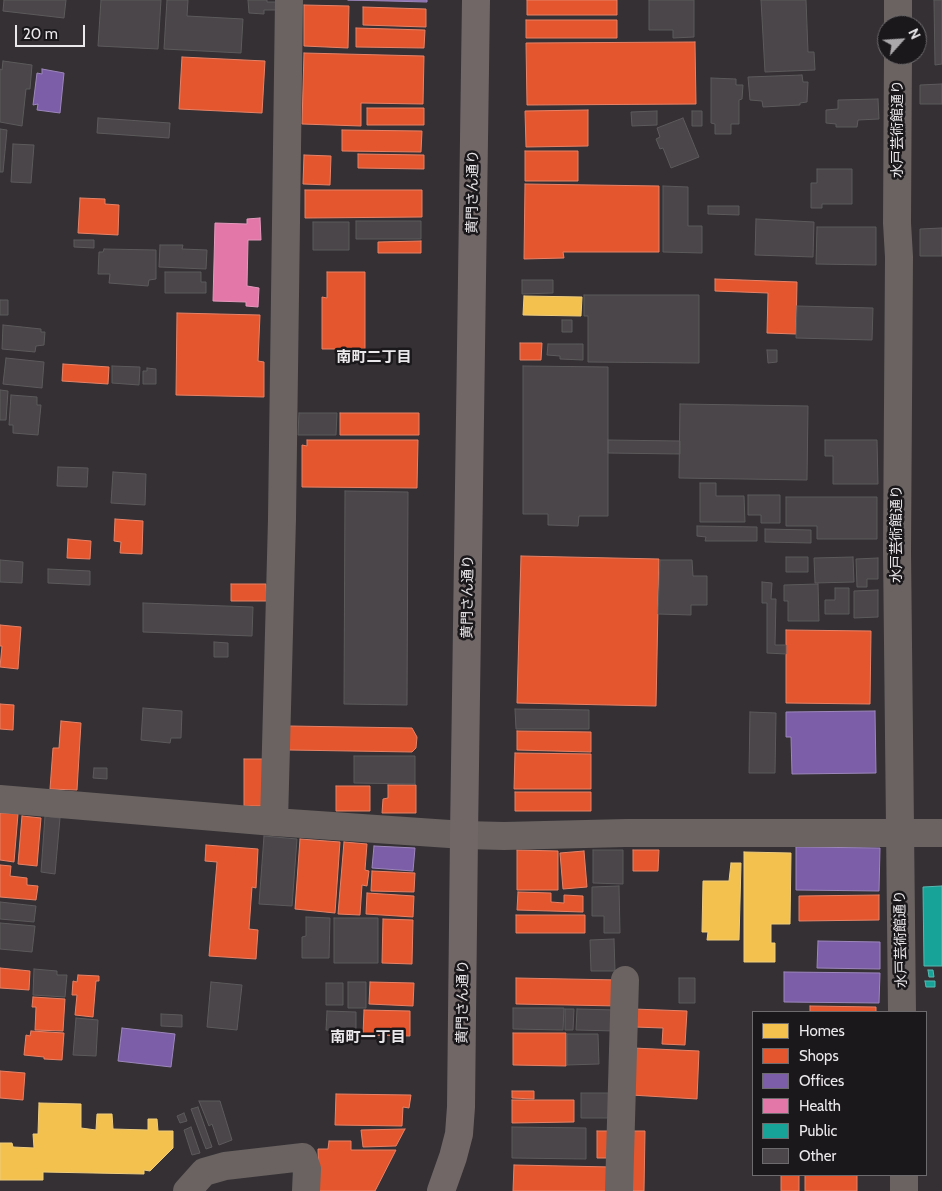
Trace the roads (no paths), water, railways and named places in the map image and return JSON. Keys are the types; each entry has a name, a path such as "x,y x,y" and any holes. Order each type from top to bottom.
{"highway":[{"name":"黄門さん通り","path":"440,1191 459,1134 461,1107 476,0"}],"street":[{"path":"274,822 282,519 289,0"},
{"path":"898,0 898,15"},
{"name":"水戸芸術館通り","path":"898,65 897,551 902,1011"},
{"path":"0,799 274,822 464,835 942,833"},
{"path":"619,1191 625,980"},
{"path":"187,1191 204,1172 224,1166 303,1156 307,1169 306,1191"},
{"path":"904,1176 904,1191"}],"district":[{"name":"南町二丁目","path":"374,358"},
{"name":"南町一丁目","path":"368,1038"}]}
